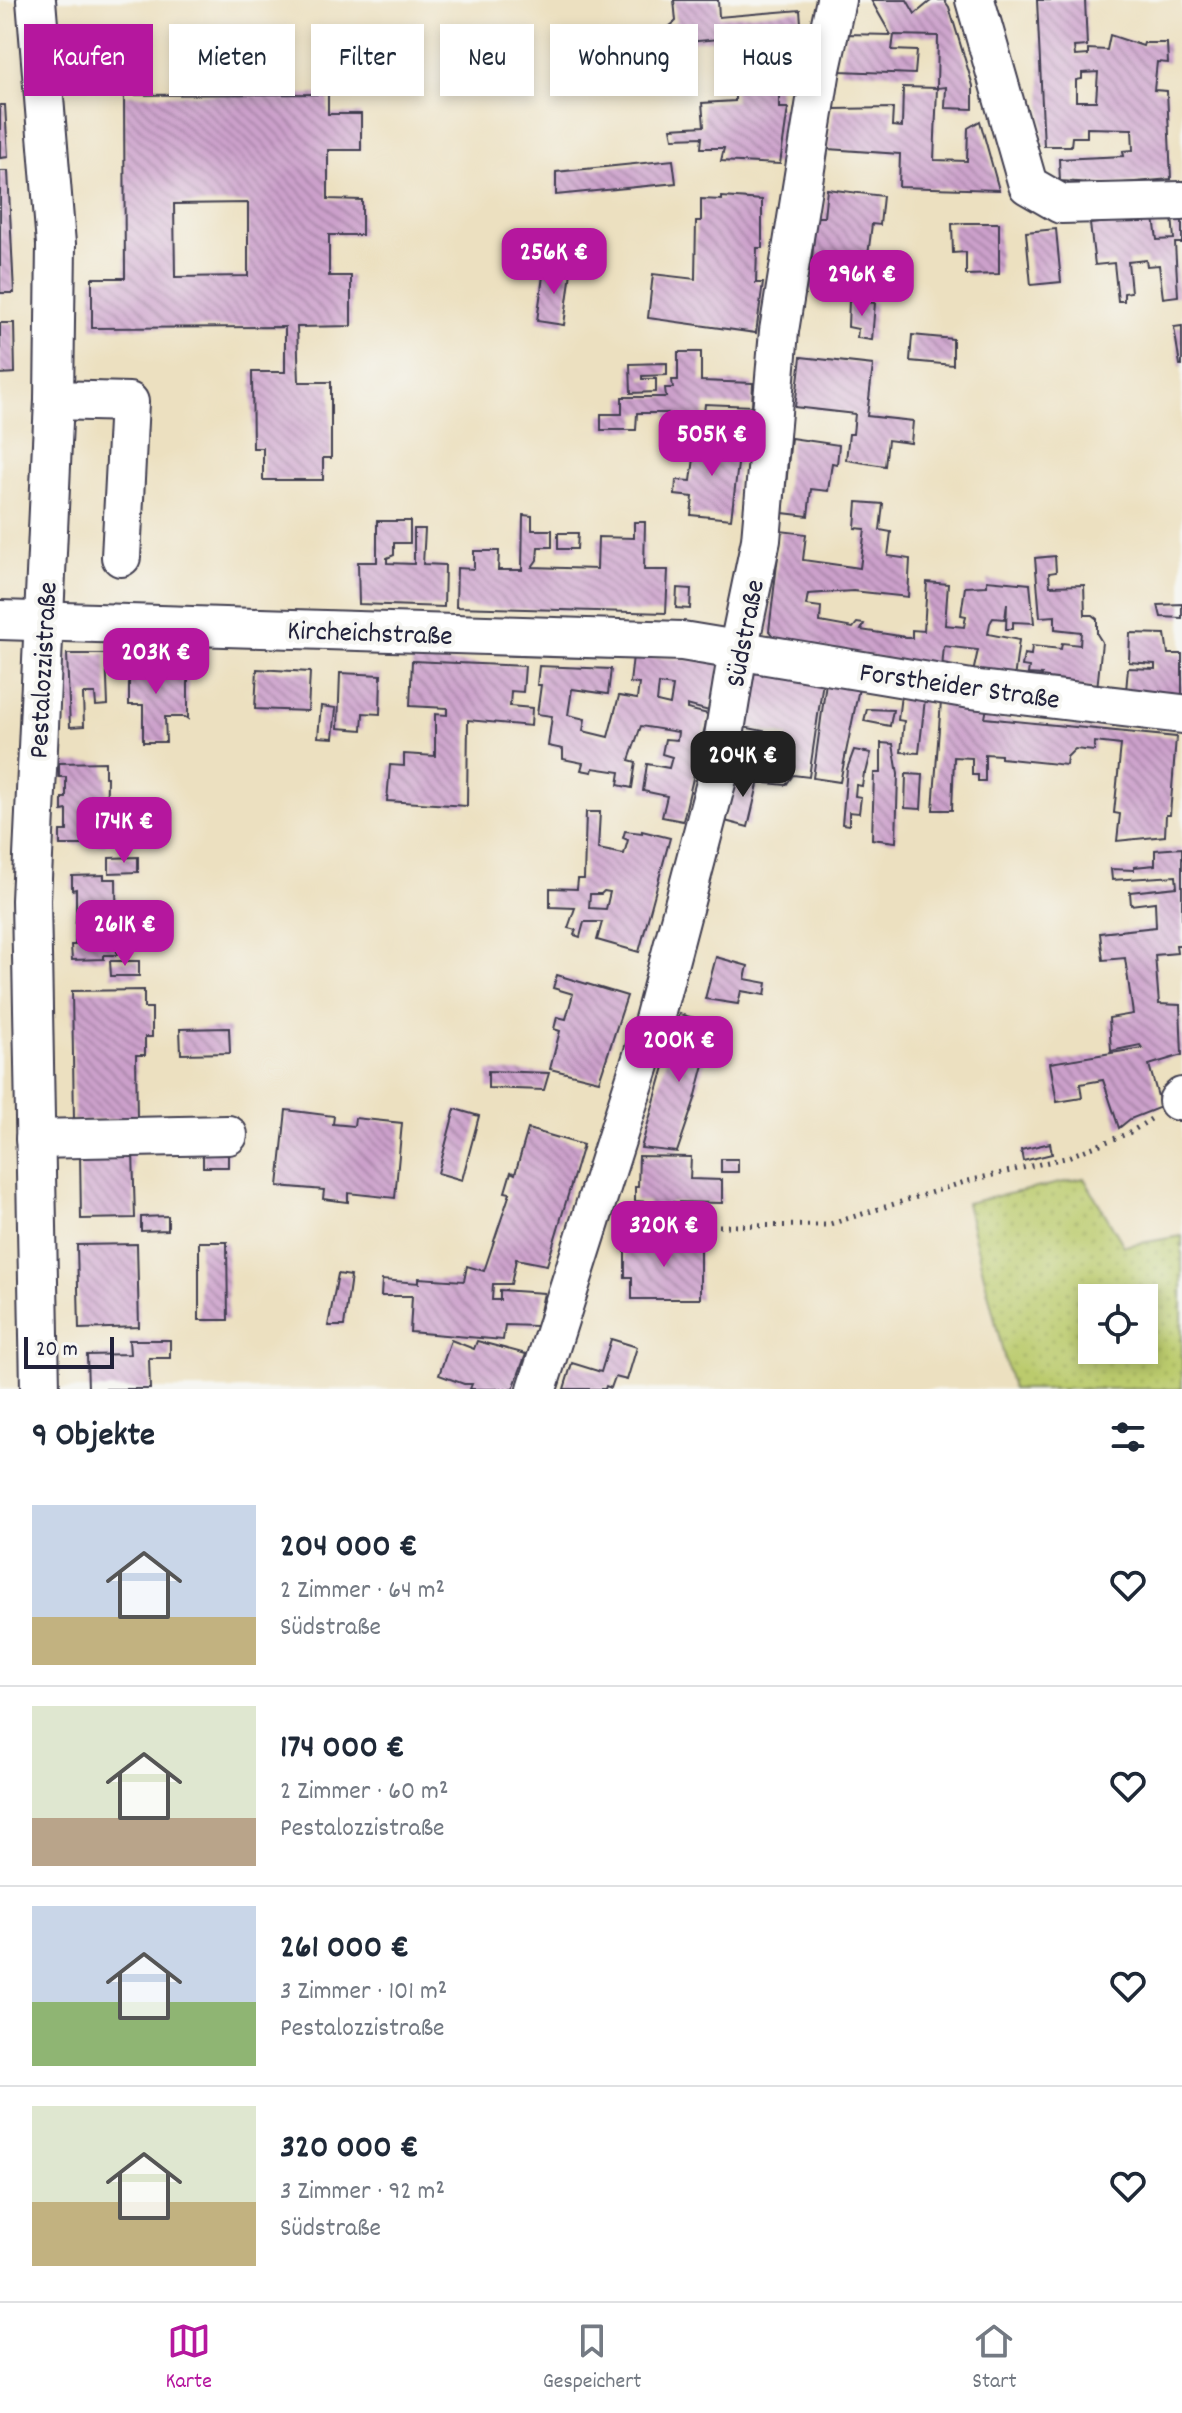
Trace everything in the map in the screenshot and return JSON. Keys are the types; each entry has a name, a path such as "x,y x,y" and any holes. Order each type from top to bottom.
{"street":[{"name":"Pestalozzistraße","path":"36,0 56,244 54,400 31,900 40,1389"},
{"name":"Südstraße","path":"537,1389 652,1027 717,779 738,651 761,540 779,331 821,69 836,0"},
{"path":"975,0 991,46 1028,185 1061,204 1182,201"},
{"path":"54,400 129,402 121,557"},
{"name":"Kircheichstraße","path":"0,620 682,641 738,651"},
{"name":"Forstheider Straße","path":"738,651 971,689 1182,714"},
{"path":"35,1139 228,1135"}],"path":[{"path":"590,1227 827,1225 968,1181 1065,1158 1129,1133 1180,1099"}],"green space":[{"path":"1084,1178 1124,1246 1182,1236 1182,1389 1012,1389 966,1203"}],"building":[{"path":"674,0 718,0 719,17 800,10 801,24 714,24 714,39 698,41 698,24 672,24 676,21"},
{"path":"871,0 907,0 915,14 932,0 944,0 949,7 973,86 973,109 945,108 946,87 937,88 938,36 894,35 892,50 917,51 915,74 840,71 846,34 891,35"},
{"path":"1037,0 1085,0 1087,46 1074,47 1075,56 1088,55 1088,49 1107,50 1110,35 1143,46 1144,43 1167,43 1168,63 1157,62 1154,90 1167,91 1171,179 1111,184 1060,181 1059,159 1124,156 1123,151 1133,150 1132,129 1087,128 1087,137 1072,137 1071,146 1044,146","holes":["1098,72 1096,101 1076,101 1076,80 1082,79 1082,73"]},
{"path":"903,87 937,88 934,160 967,161 968,128 980,121 999,190 899,187 900,154 828,149 834,109 893,108 892,126 902,127"},
{"path":"311,94 328,96 328,114 361,114 361,150 328,150 328,199 362,200 362,235 329,235 329,276 351,276 351,326 297,327 299,382 331,382 331,458 323,458 323,480 263,480 263,448 253,448 252,372 285,372 285,327 92,328 92,278 125,278 124,96","holes":["248,203 248,276 175,277 174,204"]},
{"path":"735,96 779,96 779,108 788,108 780,164 721,161 724,148 701,148 702,137 673,138 671,128 704,126 702,103 735,101"},
{"path":"0,105 5,105 8,157 0,158"},
{"path":"673,160 676,183 556,195 556,172"},
{"path":"0,171 8,171 14,293 0,293"},
{"path":"827,189 883,196 880,225 872,224 867,263 879,264 877,277 883,285 875,290 865,289 859,282 853,281 851,295 809,290 816,217 824,217"},
{"path":"722,197 762,200 762,248 757,248 756,283 763,283 756,333 648,318 653,274 695,279 696,221 701,221 701,199 722,200"},
{"path":"1172,216 1182,216 1182,243 1175,243 1178,296 1163,298 1159,265 1147,266 1146,260 1128,262 1131,292 1124,293 1124,301 1118,301 1114,263 1095,265 1090,224 1154,217 1157,240 1174,239"},
{"path":"999,223 999,274 966,275 966,252 953,253 952,224"},
{"path":"1056,229 1061,282 1031,285 1026,232"},
{"path":"544,268 571,272 564,325 537,321"},
{"path":"849,300 875,303 872,340 857,338 858,329 848,327"},
{"path":"0,323 14,323 15,373 0,374"},
{"path":"1182,326 1182,365 1180,365 1174,327"},
{"path":"912,335 953,339 953,365 910,361"},
{"path":"678,352 701,352 701,381 753,383 752,406 705,404 703,423 680,423 680,418 667,417 668,413 637,413 636,430 601,430 601,414 622,414 622,397 666,397 665,388 673,388 672,380 678,380"},
{"path":"801,357 873,365 867,416 913,421 911,443 888,440 885,466 846,460 855,414 795,407"},
{"path":"667,363 667,375 642,376 642,379 656,379 656,392 631,393 630,364"},
{"path":"697,436 741,441 731,519 691,515 693,497 675,495 676,480 691,481"},
{"path":"791,438 839,445 837,464 832,463 828,491 811,489 808,516 783,513"},
{"path":"857,502 883,504 880,530 891,532 888,556 910,559 908,597 853,591 808,594 806,605 821,607 820,622 853,628 857,623 864,624 861,630 912,638 912,630 924,631 927,582 948,584 945,625 964,627 966,616 961,615 965,587 987,586 987,580 1030,584 1034,623 1013,622 1013,629 1006,629 1007,603 1005,619 993,618 988,634 1019,640 1014,679 973,673 978,650 944,646 942,669 776,640 769,631 781,531 806,534 803,560 860,568 865,529 855,528"},
{"path":"523,515 532,516 532,530 552,530 552,547 538,547 537,560 532,567 597,569 598,537 634,538 634,522 645,522 644,570 668,570 666,613 456,607 457,568 474,569 474,551 499,551 498,570 522,570"},
{"path":"377,521 410,521 410,543 394,543 394,555 387,558 387,563 414,564 414,529 425,529 423,564 445,565 444,607 359,604 358,562 377,562"},
{"path":"558,533 578,533 577,549 558,549"},
{"path":"1055,556 1056,572 1049,573 1050,586 1084,585 1085,615 1097,619 1097,634 1102,642 1097,689 1041,682 1042,675 1028,674 1029,667 1022,666 1024,654 1031,655 1032,646 1061,649 1062,643 1080,645 1081,632 1055,629 1055,616 1040,617 1035,558"},
{"path":"677,588 691,589 690,609 676,608"},
{"path":"1182,604 1182,618 1161,617 1158,605"},
{"path":"1130,633 1165,634 1168,654 1182,654 1182,695 1126,691 1128,668 1155,669 1155,664 1129,662"},
{"path":"67,654 106,654 108,705 96,706 95,694 83,694 84,726 70,727"},
{"path":"115,654 129,654 129,672 188,668 188,719 165,717 166,742 143,742 143,705 129,705 129,679 116,680"},
{"path":"633,656 722,662 709,711 687,705 687,709 708,714 683,821 662,817 667,796 643,791 647,764 669,768 672,757 662,754 665,739 677,740 678,732 641,726 629,760 636,762 632,788 618,785 620,772 593,768 592,772 581,770 583,763 563,759 563,749 548,746 552,716 537,714 541,685 537,685 539,666 611,669 608,694 572,689 568,715 585,719 583,731 608,737 619,696 637,699 639,684 630,683","holes":["659,684 673,686 670,705 657,702"]},
{"path":"412,661 525,666 523,692 511,691 510,706 532,708 531,726 468,720 467,806 387,801 390,765 404,766 404,754 435,756 435,714 447,715 447,708 410,706"},
{"path":"257,669 310,672 308,711 255,709"},
{"path":"752,670 823,681 809,777 793,775 786,785 767,783 768,758 777,754 786,755 788,736 738,726"},
{"path":"340,673 381,675 380,714 363,713 362,730 338,728"},
{"path":"826,682 859,688 840,782 813,778"},
{"path":"901,695 925,699 919,753 901,752 904,721 898,720"},
{"path":"941,701 987,707 985,718 1176,737 1170,815 1166,815 1165,836 1117,841 1120,814 1114,813 1121,745 1095,742 1094,751 1075,749 1067,757 1066,765 985,754 985,781 978,781 978,775 972,775 972,758 954,757 952,810 933,810"},
{"path":"321,706 336,708 333,738 318,737"},
{"path":"867,709 893,710 890,726 864,721"},
{"path":"881,743 893,744 898,774 896,842 872,839 874,773 881,773"},
{"path":"854,750 871,753 862,786 856,785 855,796 861,797 859,813 849,812 849,825 842,824 847,769"},
{"path":"105,762 106,845 60,845 60,831 67,831 67,810 62,811 62,798 66,798 66,777 59,777 59,763"},
{"path":"737,771 760,776 748,827 725,821"},
{"path":"906,774 923,775 921,809 905,808"},
{"path":"586,812 600,812 598,849 624,854 628,840 623,838 625,831 642,831 670,838 639,952 597,940 602,922 584,922 580,937 574,935 576,930 568,928 575,908 550,907 550,888 577,889 578,879 584,879","holes":["610,892 606,909 589,908 590,894"]},
{"path":"1182,848 1182,945 1176,945 1177,953 1155,955 1159,1004 1180,1005 1182,1055 1149,1065 1161,1107 1130,1119 1119,1128 1103,1080 1080,1084 1082,1098 1057,1102 1050,1063 1142,1048 1140,1045 1111,1051 1109,1018 1133,1014 1125,958 1103,960 1100,933 1156,927 1155,902 1131,905 1130,892 1177,887 1176,876 1112,880 1111,869 1134,870 1134,867 1155,865 1155,850"},
{"path":"138,857 138,872 109,873 109,858"},
{"path":"104,875 104,879 116,879 117,955 104,955 104,959 72,960 76,889 72,890 72,876"},
{"path":"716,957 748,966 745,979 767,983 765,995 741,991 738,1004 705,999"},
{"path":"110,961 139,961 139,976 111,976"},
{"path":"557,975 627,996 599,1081 550,1069 560,1031 554,1029 557,1017 566,1019 573,994 553,988"},
{"path":"144,990 144,1008 152,1008 152,1037 145,1037 145,1055 136,1055 137,1119 74,1121 72,991"},
{"path":"679,1014 721,1025 720,1031 713,1030 677,1152 641,1148"},
{"path":"229,1028 230,1053 181,1054 180,1029"},
{"path":"488,1071 549,1073 544,1090 488,1088"},
{"path":"455,1109 479,1116 462,1180 438,1173"},
{"path":"286,1110 334,1116 333,1124 354,1126 355,1118 402,1123 395,1198 348,1193 348,1202 323,1199 324,1190 278,1186"},
{"path":"528,1129 583,1145 547,1265 516,1259 511,1284 493,1284 492,1300 500,1300 500,1290 544,1293 537,1326 505,1325 503,1340 410,1332 412,1296 381,1296 382,1280 419,1283 419,1278 464,1281 467,1266 484,1271 510,1193 505,1192 511,1172 515,1174"},
{"path":"203,1140 228,1140 228,1167 203,1167"},
{"path":"1050,1143 1052,1154 1023,1161 1021,1150"},
{"path":"133,1151 135,1218 81,1219 80,1152"},
{"path":"639,1156 691,1157 690,1179 722,1180 722,1203 670,1202 670,1210 648,1210 648,1202 635,1201"},
{"path":"721,1159 738,1159 738,1172 721,1172"},
{"path":"168,1216 168,1230 141,1231 141,1217"},
{"path":"625,1241 700,1241 700,1299 632,1299 632,1277 625,1277"},
{"path":"199,1242 227,1242 228,1320 199,1320"},
{"path":"137,1244 139,1327 79,1329 77,1245"},
{"path":"338,1274 351,1276 344,1326 328,1326"},
{"path":"611,1339 637,1347 627,1380 615,1377 611,1388 606,1386 605,1389 564,1389 572,1363 601,1372"},
{"path":"129,1340 170,1340 170,1358 149,1358 150,1389 88,1389 87,1355 130,1354"},
{"path":"451,1340 474,1349 477,1341 526,1354 513,1389 470,1389 472,1384 439,1375"}]}
